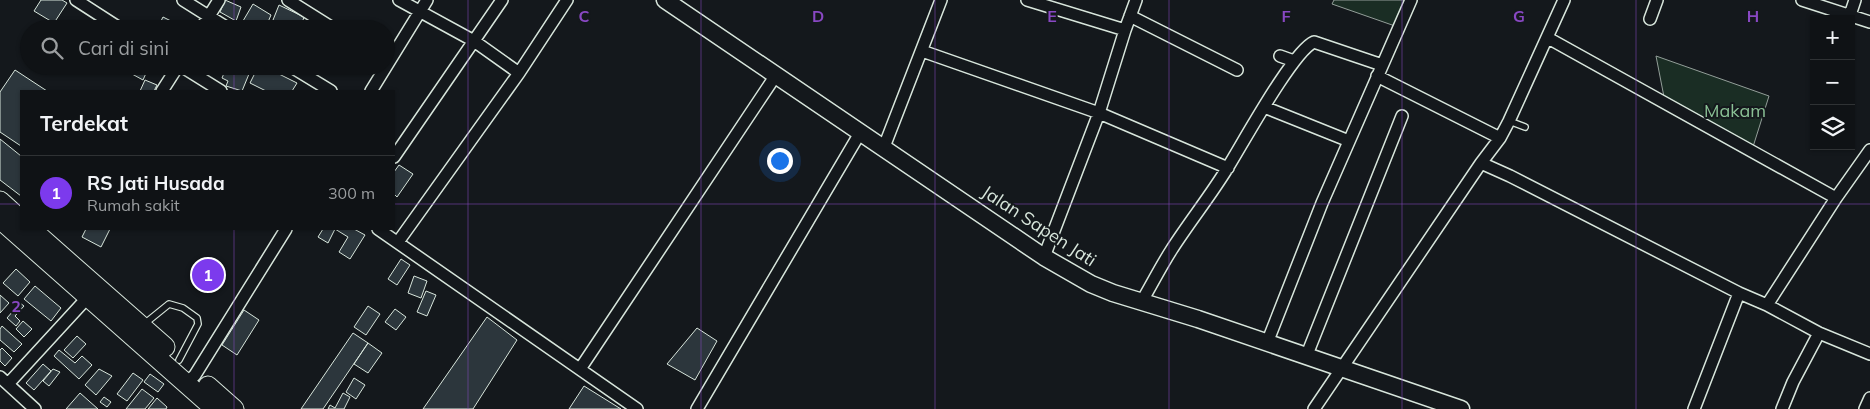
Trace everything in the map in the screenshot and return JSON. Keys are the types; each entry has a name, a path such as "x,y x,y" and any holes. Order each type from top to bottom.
{"main road":[{"path":"0,201 20,219"},
{"path":"0,219 88,297 191,380 234,409"},
{"path":"32,230 179,360 191,380 215,409"}],"street":[{"path":"76,0 107,20"},
{"path":"182,0 215,20"},
{"path":"207,20 219,0"},
{"path":"288,0 320,20"},
{"path":"399,0 474,41 519,73"},
{"path":"395,50 428,0"},
{"path":"395,156 502,0"},
{"path":"398,242 519,73 566,0"},
{"name":"Jalan Sapen Jati","path":"665,0 1044,257 1091,284 1461,409"},
{"path":"884,147 941,0"},
{"path":"1027,0 1125,30"},
{"path":"1044,257 1099,114 1136,0"},
{"path":"1267,343 1322,203 1411,0"},
{"path":"1314,409 1481,163 1500,138 1564,0"},
{"path":"1650,19 1656,0"},
{"path":"1802,0 1850,15 1855,0"},
{"path":"1130,16 1237,70"},
{"path":"1855,17 1870,22"},
{"path":"1548,38 1836,198"},
{"path":"1142,301 1172,249 1228,168 1264,107 1294,61 1309,44 1314,42 1380,70 1500,138"},
{"path":"922,51 1099,114 1228,168"},
{"path":"1280,56 1294,61"},
{"path":"163,90 173,75"},
{"path":"194,75 219,90"},
{"path":"305,75 329,90"},
{"path":"372,90 380,75"},
{"path":"580,370 776,75"},
{"path":"1264,107 1349,141"},
{"path":"1306,357 1402,116"},
{"path":"697,409 860,133"},
{"path":"1767,306 1836,198 1870,150"},
{"path":"1481,163 1819,333 1870,354"},
{"path":"191,380 285,230"},
{"path":"380,230 637,409"},
{"path":"1694,409 1739,293"},
{"path":"36,409 4,380 88,297"},
{"path":"1782,409 1792,382 1819,333"},
{"path":"1865,409 1870,398"}],"lane":[{"path":"1509,121 1525,127"},
{"path":"141,327 168,304 183,308 197,318 198,324 179,360"}],"green space":[{"path":"1334,0 1406,0 1395,26 1332,4"},
{"name":"Makam","path":"1656,56 1769,96 1752,150 1665,102"}],"building":[{"path":"41,0 62,0 67,3 56,20 49,20 34,11"},
{"path":"225,0 241,7 236,20 220,12"},
{"path":"253,4 271,15 269,20 244,20"},
{"path":"279,5 304,17 303,20 273,20"},
{"path":"15,70 45,90 20,90 20,145 0,132 0,92"},
{"path":"134,75 145,75 143,80"},
{"path":"223,75 249,75 242,90 226,86 228,81 222,78"},
{"path":"254,75 281,75 297,83 293,90 264,90 250,83"},
{"path":"145,80 157,85 154,90 140,90"},
{"path":"0,139 20,155 20,195 0,180"},
{"path":"399,165 413,174 397,197 395,195 395,171"},
{"path":"86,230 110,230 101,247 82,237"},
{"path":"322,230 334,230 328,243 318,237"},
{"path":"337,230 356,230 365,235 350,259 339,252 348,237"},
{"path":"401,259 410,265 397,285 388,279"},
{"path":"16,269 30,282 18,296 3,283"},
{"path":"414,276 427,281 421,298 408,293"},
{"path":"35,286 61,308 51,321 24,299"},
{"path":"426,291 436,295 427,316 417,312"},
{"path":"0,295 9,303 0,313"},
{"path":"20,303 24,306 15,316 20,321 16,326 7,318"},
{"path":"368,306 380,314 366,335 354,327"},
{"path":"395,309 406,317 396,330 385,322"},
{"path":"244,310 259,320 237,355 222,345"},
{"path":"487,317 517,340 473,409 423,409"},
{"path":"23,321 32,329 24,337 16,329"},
{"path":"2,326 22,344 14,352 0,340 0,329"},
{"path":"697,328 717,341 695,380 667,364"},
{"path":"353,333 368,343 323,409 301,409"},
{"path":"77,336 86,344 73,358 64,350"},
{"path":"368,343 382,353 368,373 354,364"},
{"path":"2,348 12,358 5,366 0,361 0,350"},
{"path":"59,350 75,363 82,356 92,365 79,379 54,356"},
{"path":"43,364 51,371 34,390 26,383"},
{"path":"53,369 60,372 49,386 43,381"},
{"path":"99,369 112,376 96,395 85,385"},
{"path":"133,373 143,380 127,401 117,394"},
{"path":"150,374 164,384 158,392 144,382"},
{"path":"354,378 365,385 356,399 346,392"},
{"path":"584,386 621,409 569,409"},
{"path":"142,389 154,398 145,409 126,409"},
{"path":"80,393 98,409 66,409"},
{"path":"343,393 350,397 344,409 328,409 330,405 335,408"},
{"path":"104,397 111,402 107,407 100,402"},
{"path":"157,398 167,407 166,409 148,409"}],"place":[{"name":"RS Jati Husada","path":"208,275"}]}
